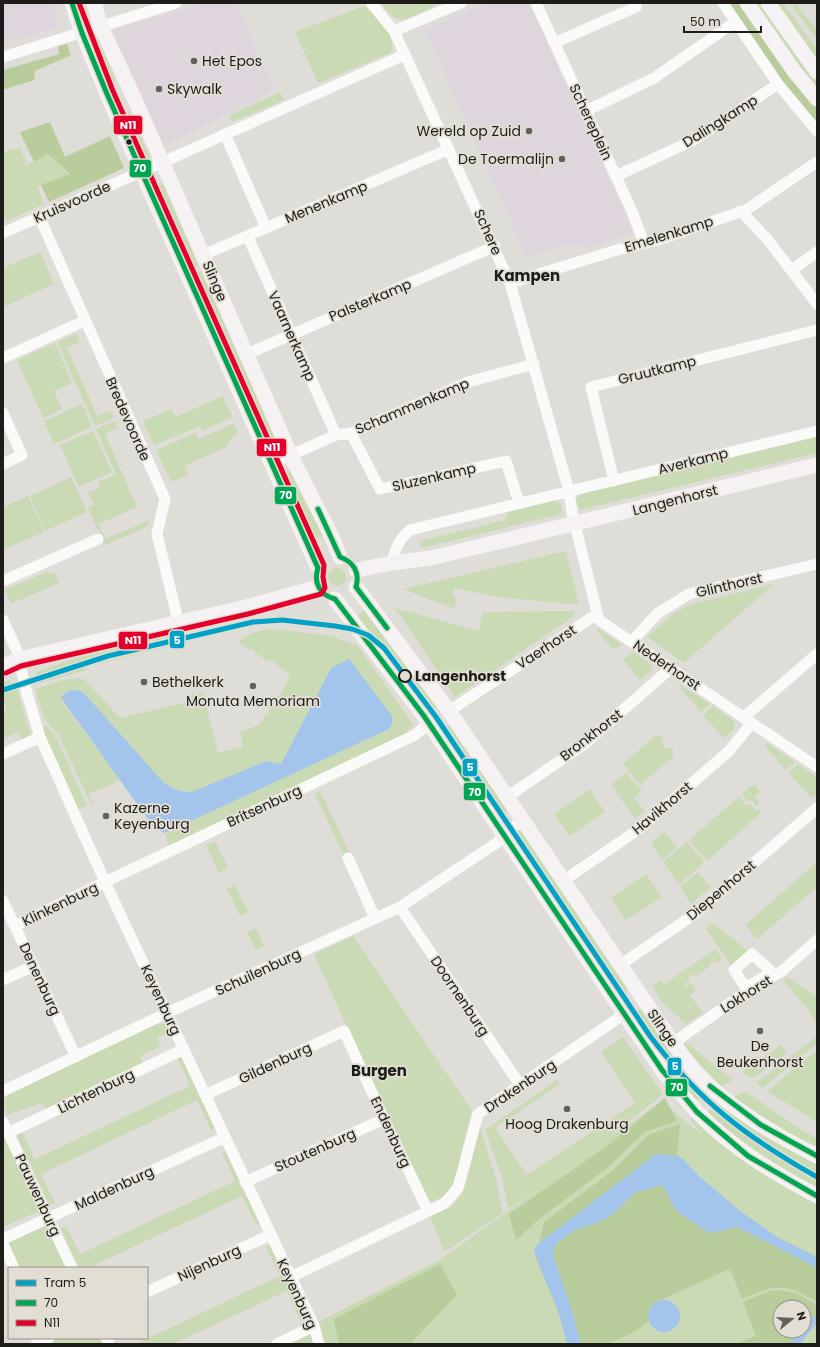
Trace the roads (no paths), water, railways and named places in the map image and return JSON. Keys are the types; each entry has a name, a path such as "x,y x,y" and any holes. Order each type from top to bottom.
{"main road":[{"name":"Slinge","path":"72,3 82,33 141,172 318,568"},
{"name":"Slinge","path":"94,3 101,27 204,255 291,456 332,537 340,557"},
{"path":"747,3 794,71 817,99"},
{"path":"768,3 817,72"},
{"name":"Langenhorst","path":"356,570 394,556 431,558 817,465"},
{"path":"340,557 350,561 356,570 358,578 356,587 349,595 335,599 325,595 318,587 316,577 318,568 329,558 340,557"},
{"path":"3,666 18,655 176,627 318,587"},
{"name":"Slinge","path":"356,587 452,709 507,797 563,881 673,1043 698,1074 723,1098 755,1122 817,1156"},
{"name":"Slinge","path":"335,599 503,835 662,1070 697,1112 748,1156 773,1172 817,1196"},
{"name":"Slinge","path":"623,1013 644,999"}],"street":[{"path":"3,58 101,27 145,8 176,3"},
{"name":"Schere","path":"371,3 394,31 495,246 510,283 569,491 575,524"},
{"path":"394,31 461,3"},
{"name":"Schereplein","path":"536,3 616,176 644,243"},
{"path":"723,3 778,84 817,132"},
{"path":"554,43 636,7"},
{"path":"586,111 654,78 735,22"},
{"name":"Kruisvoorde","path":"3,233 404,54"},
{"name":"Dalingkamp","path":"616,176 694,140 778,84"},
{"path":"225,134 266,228"},
{"name":"Menenkamp","path":"204,255 449,149"},
{"name":"Emelenkamp","path":"510,283 658,240 746,210 817,162"},
{"path":"741,211 768,240 817,304"},
{"name":"Bredevoorde","path":"39,216 84,321 165,499 157,534 176,612 176,627"},
{"name":"Vaarnerkamp","path":"248,237 336,435"},
{"name":"Palsterkamp","path":"246,354 495,246"},
{"path":"792,270 817,252"},
{"path":"3,358 84,321"},
{"name":"Gruutkamp","path":"614,481 591,387 817,330"},
{"name":"Schammenkamp","path":"271,464 336,435 351,433 468,382 534,364"},
{"path":"3,413 22,455 3,464"},
{"name":"Averkamp","path":"569,491 817,431"},
{"name":"Sluzenkamp","path":"351,433 380,489 506,461 519,503"},
{"path":"394,556 402,537 410,530 569,491"},
{"path":"575,524 597,614"},
{"path":"3,581 98,539"},
{"name":"Glinthorst","path":"632,641 658,613 689,594 817,564"},
{"name":"Nederhorst","path":"597,614 599,620 748,720 815,762"},
{"name":"Vaerhorst","path":"452,709 597,614"},
{"name":"Keyenburg","path":"3,620 18,655 26,690 40,737 105,882 314,1326 319,1344"},
{"name":"Havikhorst","path":"563,881 639,829 728,752 748,720 817,654"},
{"name":"Bronkhorst","path":"507,797 582,745 671,668"},
{"name":"Britsenburg","path":"105,882 415,735 426,728"},
{"path":"3,754 40,737"},
{"name":"Diepenhorst","path":"620,965 695,914 817,808"},
{"path":"503,835 523,820"},
{"name":"Schuilenburg","path":"3,1091 400,907 498,842 503,835"},
{"path":"348,858 375,918"},
{"name":"Klinkenburg","path":"15,926 105,882"},
{"name":"Denenburg","path":"3,901 76,1057"},
{"name":"Doornenburg","path":"400,907 520,1085"},
{"name":"Lokhorst","path":"673,1043 746,992 782,971 817,940"},
{"path":"3,980 33,966"},
{"name":"Drakenburg","path":"291,1277 445,1203 458,1188 478,1114 617,1019 623,1013"},
{"name":"Gildenburg","path":"205,1095 344,1031"},
{"name":"Endenburg","path":"344,1031 428,1211"},
{"name":"Lichtenburg","path":"8,1134 184,1049"},
{"name":"Stoutenburg","path":"246,1182 384,1119"},
{"name":"Pauwenburg","path":"3,1122 72,1267"},
{"name":"Maldenburg","path":"3,1239 225,1137"},
{"name":"Nijenburg","path":"148,1292 270,1235"},
{"path":"3,1244 14,1267"},
{"path":"277,1344 314,1326"},
{"path":"36,1344 48,1340"}],"water":[{"path":"349,659 392,716 392,723 389,729 165,833 155,829 61,698 71,690 77,690 84,693 164,783 179,791 192,792 266,761 281,764 331,668"},
{"path":"656,1154 677,1156 682,1158 700,1177 740,1211 777,1237 817,1257 817,1268 737,1227 711,1233 704,1230 678,1212 673,1206 663,1185 636,1192 613,1214 604,1220 575,1230 557,1243 554,1249 553,1256 570,1304 581,1344 567,1344 558,1311 536,1258 534,1249 539,1243"},
{"path":"661,1300 667,1300 676,1304 680,1316 676,1328 667,1332 661,1332 652,1328 648,1319 648,1313 652,1304"},
{"path":"817,1314 817,1323 812,1329 812,1319"},
{"path":"794,1339 804,1339 800,1344 789,1344"}],"tram line":[{"name":"5","path":"3,690 108,656 253,622 282,620 335,626 352,629 368,635 384,648 436,717 650,1036 669,1059 706,1099 746,1132 791,1162 817,1177"}],"place":[{"name":"Het Epos","path":"194,61"},
{"name":"Skywalk","path":"159,89"},
{"name":"Wereld op Zuid","path":"529,131"},
{"name":"De Toermalijn","path":"562,159"},
{"name":"Langenhorst","path":"405,676"},
{"name":"Bethelkerk","path":"144,682"},
{"name":"Monuta Memoriam","path":"253,686"},
{"name":"Kazerne Keyenburg","path":"106,816"},
{"name":"De Beukenhorst","path":"760,1031"},
{"name":"Hoog Drakenburg","path":"567,1109"}],"district":[{"name":"Kampen","path":"527,275"},
{"name":"Burgen","path":"379,1070"}]}
